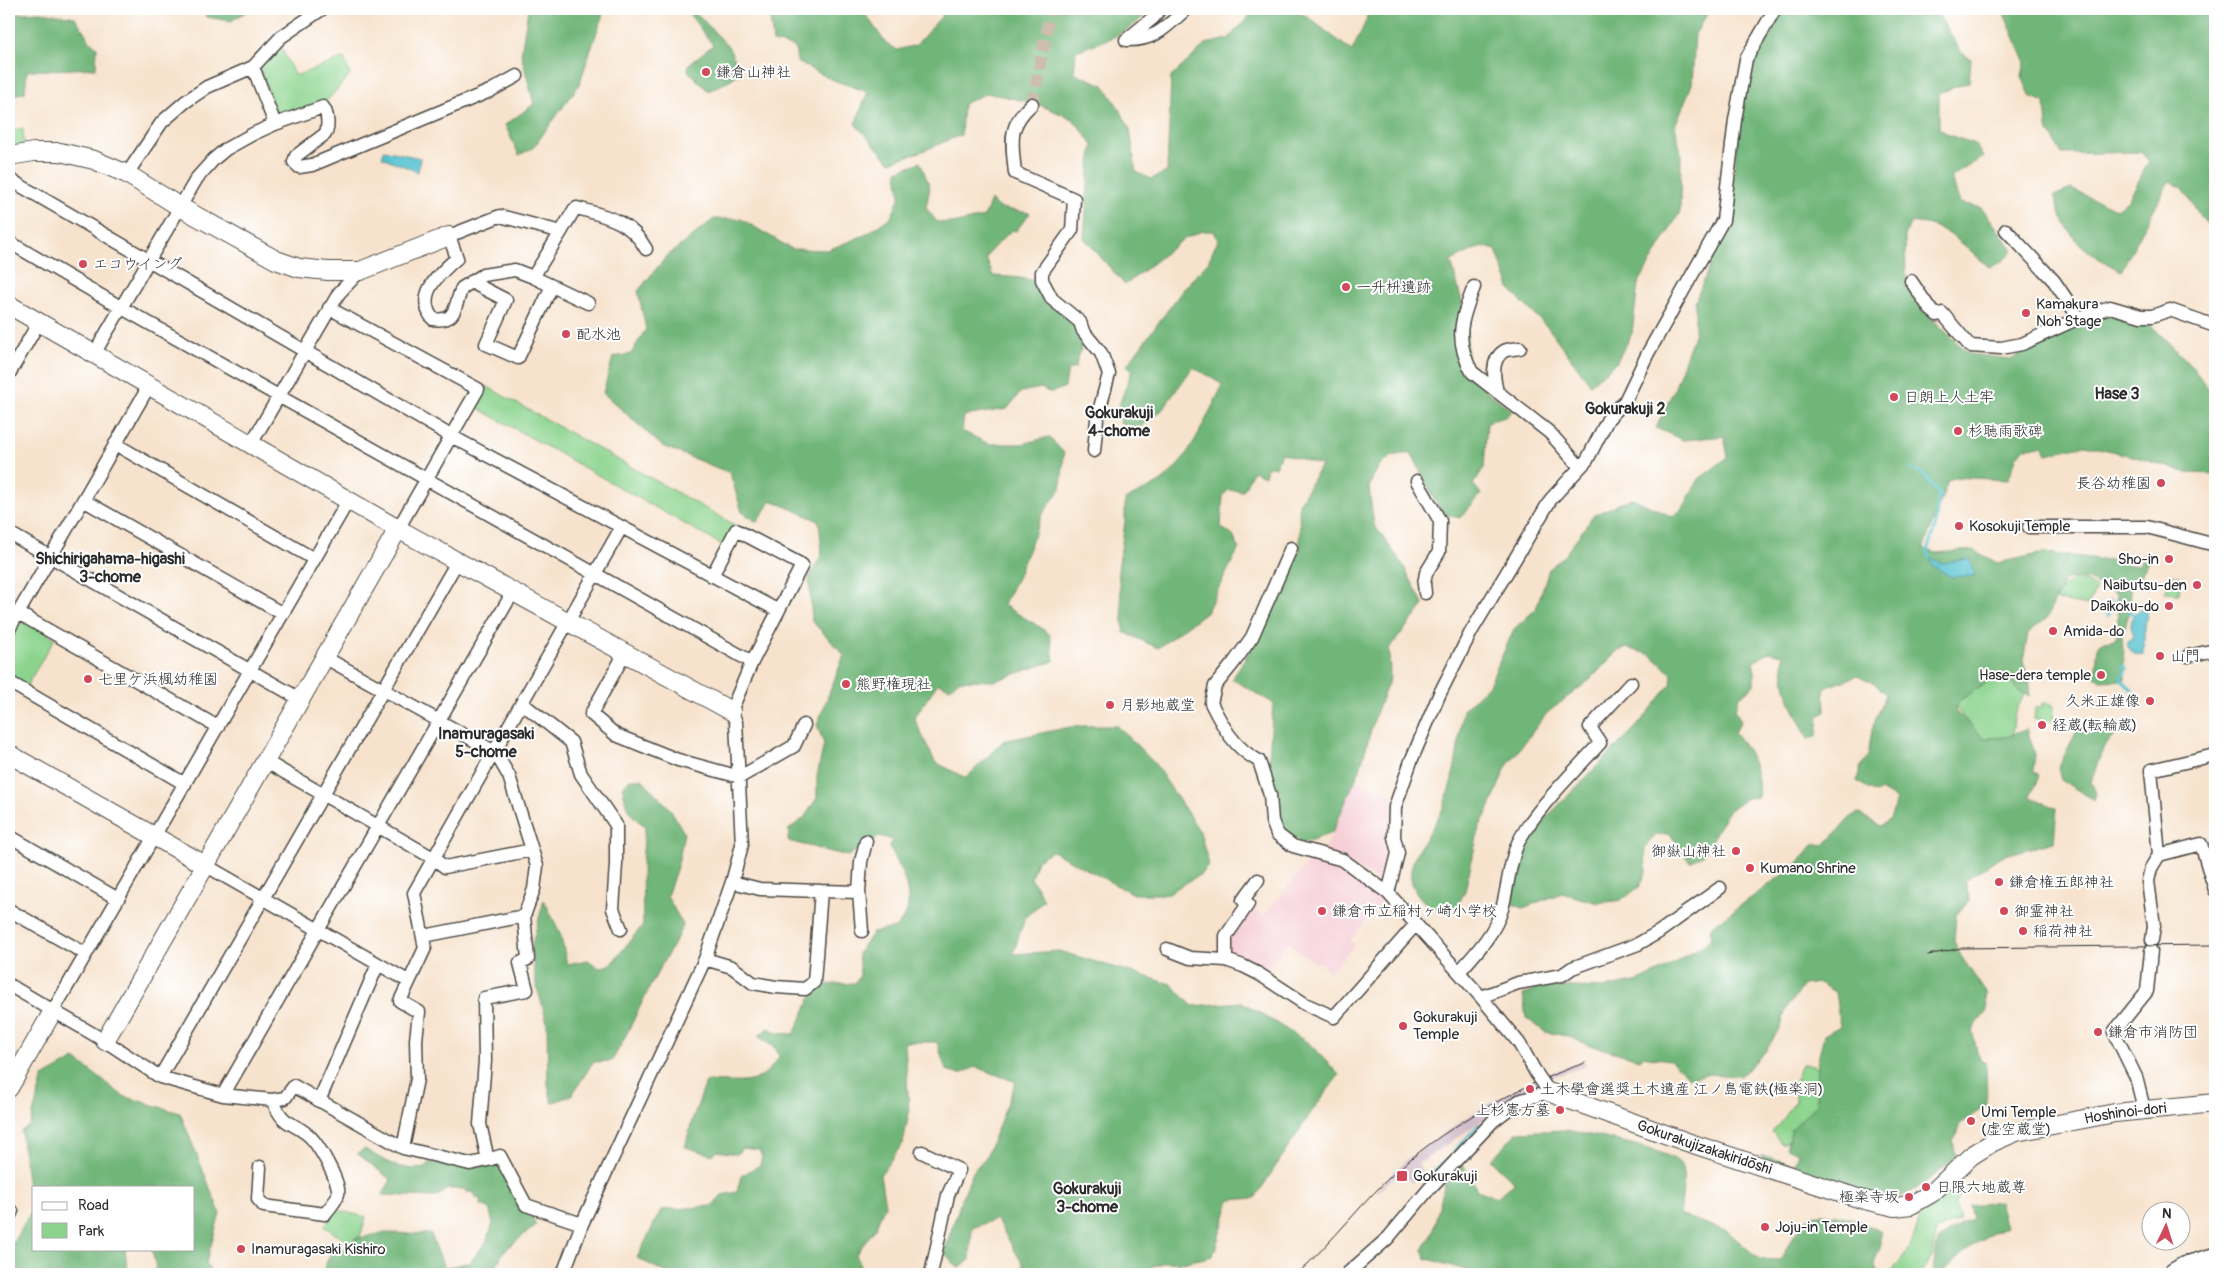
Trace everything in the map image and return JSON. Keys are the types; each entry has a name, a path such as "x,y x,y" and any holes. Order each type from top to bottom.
{"highway":[{"path":"2175,1274 2185,1268 2215,1258"}],"street":[{"path":"126,174 162,122 185,102 207,87 252,67 281,36 322,9"},
{"path":"1160,9 1154,17 1126,40 1139,40 1155,35 1186,9"},
{"path":"1388,893 1398,853 1394,837 1395,807 1411,761 1440,693 1470,632 1551,499 1587,460 1608,419 1625,401 1648,354 1723,220 1734,120 1746,59 1775,9"},
{"path":"252,67 275,124"},
{"path":"94,354 197,178 214,159 239,142 275,124 323,107 326,110 328,130 296,156 294,162 300,167 312,165 490,91 517,76"},
{"path":"1032,104 1022,113 1013,129 1015,173 1074,199 1072,230 1042,272 1042,280 1052,299 1080,322 1083,331 1101,353 1109,374 1097,419 1094,451"},
{"path":"9,156 34,152 73,154 94,160 126,174 180,207 276,260 299,268 328,271 360,271 500,216 560,232"},
{"path":"9,179 451,436 777,610"},
{"path":"533,277 574,210 578,208 612,218 627,226 640,237 646,249"},
{"path":"2006,230 2054,281 2079,318"},
{"path":"449,236 458,258 436,276 431,284 426,306 427,311 434,319 444,320 454,314 462,288 471,282 483,275 515,270 588,303"},
{"path":"9,242 122,308 752,662"},
{"path":"250,444 339,293 360,271"},
{"path":"1911,281 1930,309 1936,315 1942,313 1970,346 2001,348 2022,344 2079,318 2110,307 2141,316 2152,316 2170,310 2215,326"},
{"path":"471,282 506,300 486,344 518,358 552,286"},
{"path":"1474,287 1461,319 1466,360 1472,372 1550,432 1580,467"},
{"path":"9,305 398,529 731,711 736,722 742,845 732,882 705,959 582,1224 563,1274"},
{"path":"105,1041 478,389 330,308"},
{"path":"10,369 39,322"},
{"path":"1497,392 1492,373 1498,359 1504,351 1520,348"},
{"path":"9,629 149,386"},
{"path":"115,444 314,559"},
{"path":"1417,481 1440,521 1438,552 1426,573 1425,593"},
{"path":"83,500 282,614"},
{"path":"9,1088 15,1064 53,1011 348,500"},
{"path":"2029,528 2147,527 2215,545"},
{"path":"403,1148 417,1079 416,1040 419,1012 400,1001 425,948 414,893 523,704 621,528"},
{"path":"712,576 736,530 802,565 777,610 731,711"},
{"path":"9,533 300,699"},
{"path":"1291,548 1252,637 1235,662 1214,686 1210,703 1226,733 1246,755 1259,761 1270,795 1274,828 1281,838 1293,846 1343,860 1388,893 1481,996 1519,1043 1546,1089 1518,1101 1493,1121 1388,1238 1347,1274"},
{"path":"160,1077 457,562"},
{"path":"223,1095 513,592"},
{"path":"18,613 218,727"},
{"path":"2188,656 2215,650"},
{"path":"625,653 591,714 616,735 678,760 740,777 794,746 804,724"},
{"path":"324,658 495,752 509,776 537,866 534,889 524,916 528,959 520,962 527,990 484,998 485,1060 480,1124 488,1160"},
{"path":"9,682 185,784"},
{"path":"1459,972 1485,942 1501,912 1518,844 1529,825 1600,743 1590,727 1631,683"},
{"path":"523,704 571,742 581,774 616,825 613,909 621,930"},
{"path":"9,754 408,981"},
{"path":"2144,1109 2136,1077 2114,1032 2147,991 2154,926 2148,881 2151,868 2159,854 2151,770 2215,755"},
{"path":"265,761 433,858 445,867 532,850"},
{"path":"9,836 118,899"},
{"path":"862,932 859,892 866,841"},
{"path":"2159,854 2200,844 2215,890"},
{"path":"1226,960 1226,936 1248,904 1243,900 1258,880"},
{"path":"732,882 760,889 859,892"},
{"path":"1481,996 1518,983 1562,975 1572,968 1638,944 1660,932 1720,888"},
{"path":"705,959 732,967 754,983 776,987 805,989 810,987 814,982 821,891"},
{"path":"9,910 86,954"},
{"path":"424,936 524,916"},
{"path":"1167,949 1190,958 1226,960 1260,974 1304,1004 1334,1017 1416,924"},
{"path":"319,1101 378,964"},
{"path":"9,985 105,1041 160,1077 223,1095 272,1100 285,1098 294,1086 403,1148 470,1164 500,1156 526,1205 582,1224"},
{"name":"Gokurakujizakakiridōshi","path":"1546,1089 1687,1142 1864,1200 1895,1207 1911,1205 1932,1193 1971,1156 1993,1142 2016,1132 2038,1127"},
{"path":"260,1167 258,1199 264,1206 325,1214 338,1194 338,1182 334,1173 310,1136 281,1119 272,1100"},
{"name":"Hoshinoi-dori","path":"2038,1127 2144,1109 2215,1103"},
{"path":"922,1152 959,1170 948,1195 931,1274"},
{"path":"9,1210 12,1212 9,1217"}],"shaded area":[{"name":"鎌倉市立稲村ヶ崎小学校","path":"1356,781 1395,796 1395,853 1387,886 1324,850"},
{"name":"鎌倉市立稲村ヶ崎小学校","path":"1313,857 1340,865 1386,898 1350,940 1355,945 1330,972 1288,942 1263,973 1228,956 1229,932 1251,906 1263,916"},
{"path":"1584,1060 1586,1066 1549,1078 1512,1097 1486,1118 1418,1164 1423,1173 1412,1183 1400,1171 1378,1192 1376,1190 1405,1161 1474,1113 1531,1081"}],"green space":[{"path":"204,9 251,9 231,21 206,17"},
{"path":"528,9 608,9 603,14 579,85 533,148 519,155 505,125 534,104 521,54"},
{"path":"679,9 698,9 697,14 728,46 741,72 727,82 708,91 688,71 689,64 713,45 687,11"},
{"path":"769,9 854,9 864,12 885,42 897,50 916,45 948,9 1150,9 1126,30 1107,40 1076,51 1074,73 1104,85 1130,129 1136,172 1151,179 1167,172 1171,77 1206,44 1228,39 1256,9 1287,9 1305,15 1352,51 1367,19 1366,9 1710,9 1695,34 1692,84 1675,126 1681,153 1680,212 1638,284 1632,333 1616,363 1590,384 1549,329 1511,291 1496,250 1482,246 1451,261 1467,320 1467,375 1512,411 1505,417 1487,422 1484,468 1473,484 1481,494 1460,518 1441,513 1412,454 1396,455 1389,458 1379,467 1372,480 1369,488 1374,525 1402,563 1424,605 1389,649 1390,678 1375,716 1360,769 1332,833 1300,844 1279,824 1268,771 1273,703 1232,679 1254,644 1300,550 1299,504 1321,465 1281,453 1275,467 1267,467 1265,476 1253,471 1243,491 1229,490 1223,495 1221,527 1233,536 1239,548 1207,611 1158,648 1124,632 1118,570 1125,522 1125,500 1160,482 1180,463 1223,385 1193,367 1162,410 1141,427 1121,424 1118,408 1132,370 1127,365 1182,291 1208,262 1218,240 1214,231 1202,231 1182,240 1125,285 1084,238 1093,144 1073,119 1035,103 987,93 963,104 961,135 890,162 855,124 868,92 833,80 797,62 795,47 773,42"},
{"path":"1772,9 1935,9 1962,53 1971,59 1969,82 1939,93 1939,128 1949,135 1975,144 1983,157 1951,177 1960,203 1982,208 2013,250 2002,262 1989,267 1963,244 1933,226 1922,223 1910,223 1905,236 1906,274 1909,287 1927,314 1969,354 2012,359 2073,324 2108,312 2136,317 2154,328 2189,363 2215,397 2215,474 2187,473 2129,455 2085,445 2047,454 2043,446 2026,447 2017,456 2008,480 1956,477 1948,481 1923,549 1936,553 1974,550 1997,563 2044,553 2120,561 2130,565 2139,565 2143,557 2149,562 2131,590 2130,611 2122,636 2125,680 2100,681 2095,677 2098,645 2105,641 2117,639 2116,593 2085,579 2065,579 2046,619 2028,633 2023,662 2030,682 2029,696 2019,691 2001,673 1959,701 1955,711 1984,738 2007,737 2027,729 2035,754 2033,771 2039,775 2030,797 2057,808 2054,842 2001,856 1964,881 1970,899 1956,915 1954,941 1961,956 1986,993 1987,1011 1972,1030 1979,1059 1986,1062 1987,1105 1959,1125 1958,1133 1953,1141 1956,1158 1922,1185 1902,1196 1870,1196 1851,1192 1765,1160 1762,1155 1794,1165 1798,1153 1786,1148 1792,1129 1816,1104 1817,1064 1824,1035 1840,1026 1835,992 1819,983 1803,985 1785,1011 1782,1024 1765,1052 1741,1076 1706,1074 1690,1078 1670,1060 1642,1056 1639,1059 1586,1044 1567,1036 1545,1032 1526,1018 1523,995 1541,986 1605,988 1639,981 1666,968 1710,941 1711,927 1796,865 1814,844 1824,846 1852,816 1858,813 1880,826 1890,820 1896,799 1881,790 1875,793 1857,781 1860,768 1868,756 1872,729 1886,694 1875,684 1857,676 1824,688 1825,712 1819,716 1817,736 1808,739 1793,708 1784,679 1783,655 1769,652 1754,662 1754,685 1739,698 1735,710 1741,721 1734,732 1745,747 1756,770 1758,797 1747,798 1728,811 1703,855 1690,862 1670,834 1656,835 1645,847 1646,872 1640,886 1622,900 1598,903 1562,893 1523,908 1510,903 1519,860 1532,832 1638,725 1671,684 1672,674 1651,655 1628,648 1617,651 1591,679 1547,713 1506,767 1490,807 1479,828 1465,891 1456,909 1440,910 1427,905 1413,885 1411,875 1412,864 1416,854 1441,812 1448,793 1456,762 1463,710 1489,685 1514,629 1536,609 1549,569 1564,556 1594,515 1632,498 1673,517 1683,508 1699,479 1728,457 1724,436 1683,440 1656,428 1674,390 1695,332 1695,302 1721,238 1731,200 1738,133 1750,59"},
{"path":"2002,9 2202,9 2215,16 2215,233 2200,216 2183,188 2169,181 2121,271 2097,257 2078,242 2064,222 2054,196 2071,189 2116,209 2128,201 2149,161 2141,152 2062,154 2047,128 2045,102 2031,97 2022,77 2025,61"},
{"path":"41,12 75,17 90,41 97,47 96,68 27,71 25,92 9,96 9,14"},
{"path":"280,45 295,76 344,58 350,75 325,103 277,117 260,68"},
{"path":"23,128 24,148 9,149 9,131"},
{"path":"920,162 930,187 926,208 937,222 956,223 984,217 991,200 999,208 1030,213 1016,231 1012,230 992,249 986,258 993,276 1026,279 1043,285 1062,304 1088,341 1082,345 1075,368 1068,370 1065,387 1051,393 1041,388 1021,392 1007,409 964,416 962,431 989,444 1022,444 1049,437 1064,453 1061,488 1042,515 1017,578 1003,605 1050,635 1054,661 994,681 959,680 950,688 938,683 914,718 935,762 966,778 1003,741 1075,726 1118,726 1155,764 1200,832 1209,865 1201,874 1167,894 1133,894 1052,851 1037,860 1031,878 1044,900 1025,918 1013,954 1059,951 1171,984 1193,1006 1242,1002 1310,1044 1339,1075 1312,1111 1255,1198 1230,1200 1213,1256 1182,1263 1165,1262 1151,1267 1151,1274 1014,1274 1024,1266 996,1219 972,1228 970,1260 958,1268 944,1252 962,1198 974,1170 986,1157 1016,1082 976,1067 960,1074 946,1070 937,1042 905,1042 909,1113 903,1143 880,1175 885,1205 875,1229 856,1254 863,1274 669,1274 637,1258 661,1210 712,1206 722,1195 737,1192 741,1176 760,1165 762,1157 759,1150 742,1148 737,1154 717,1151 712,1155 685,1147 706,1082 748,1082 763,1075 771,1068 779,1057 776,1049 758,1036 769,1028 777,1033 794,1034 814,991 820,985 855,983 860,975 858,953 873,932 896,928 907,911 908,894 904,878 890,847 892,840 880,836 848,856 788,841 789,829 804,818 817,798 817,776 824,744 817,725 844,655 812,621 809,578 822,554 819,521 771,500 757,522 742,512 730,473 662,446 603,393 613,357 631,354 646,329 638,291 666,257 714,219 741,219 792,249 828,250 867,234 892,216 900,196 897,171"},
{"path":"486,386 735,525 724,546 476,407"},
{"path":"2169,576 2180,576 2179,593 2164,592 2170,582"},
{"path":"2078,578 2096,588 2088,606 2055,600 2064,586"},
{"path":"24,620 55,638 26,687 9,677 9,639 19,621"},
{"path":"2006,666 2025,693 2014,715 2012,740 1984,743 1956,708 1958,700"},
{"path":"2042,703 2054,706 2053,721 2034,719 2035,708 2042,708"},
{"path":"2116,724 2118,734 2112,737 2104,748 2091,782 2096,793 2094,800 2061,780 2058,768 2080,725"},
{"path":"630,779 642,779 671,810 684,833 678,864 667,896 683,925 612,1061 593,1062 572,1095 552,1103 548,1085 547,1022 536,984 531,948 544,900 560,933 567,964 588,960 599,968 611,964 643,925 642,864 645,826 628,810 623,787"},
{"path":"75,1059 123,1096 180,1113 220,1213 206,1263 212,1274 157,1274 152,1250 195,1250 195,1186 32,1186 32,1250 125,1250 128,1274 9,1274 9,1249 31,1212 21,1131 30,1125 43,1077"},
{"path":"1802,1064 1813,1065 1822,1069 1818,1118 1804,1133 1782,1144 1772,1132 1783,1120 1795,1101 1795,1082"},
{"path":"1566,1130 1647,1148 1675,1159 1681,1165 1683,1175 1680,1215 1727,1231 1759,1259 1781,1260 1792,1238 1811,1215 1839,1215 1864,1224 1881,1232 1881,1244 1874,1264 1879,1274 1479,1274 1425,1258 1423,1250 1433,1231 1445,1183 1463,1164 1477,1190 1497,1197 1515,1183 1491,1160 1517,1132"},
{"path":"365,1149 394,1165 417,1169 426,1168 429,1162 470,1167 496,1162 524,1202 536,1225 504,1251 492,1274 321,1274 331,1253 351,1245 355,1239 383,1233 431,1234 444,1268 470,1262 486,1242 493,1224 489,1208 480,1205 480,1198 475,1198 474,1192 467,1192 465,1189 447,1189 437,1197 382,1195 391,1180 357,1153"},
{"path":"1954,1181 1963,1191 1955,1204 1960,1219 1936,1231 1933,1256 1920,1274 1889,1274 1910,1248 1922,1213"},
{"path":"1999,1202 2006,1226 1971,1247 1942,1274 1932,1274 1938,1240 1961,1223 1972,1219 1969,1205"},
{"path":"337,1210 366,1217 360,1237 354,1238 350,1244 324,1226"}],"water":[{"path":"384,150 420,158 418,172 382,157"},
{"path":"1929,558 1943,563 1970,560 1975,576 1951,577 1933,566"},
{"path":"2141,609 2146,611 2148,617 2144,625 2144,655 2134,654 2128,647 2128,641 2134,637 2131,629 2133,618"}],"waterway":[{"path":"1910,468 1924,475 1939,494 1935,527 1927,551 1929,558"},
{"path":"2108,615 2108,601 2112,601"},
{"path":"2131,607 2131,613 2135,614"},
{"path":"2123,666 2126,668 2125,673 2121,676 2122,681 2132,690"},
{"path":"1454,1151 1479,1125"},
{"path":"1427,1177 1444,1162"}],"tunnel":[{"path":"1032,104 1051,9"}],"tram line":[{"path":"1928,955 1961,948 2215,945"},
{"path":"1297,1274 1324,1248 1386,1180 1441,1136 1512,1094 1585,1063"}],"place":[{"name":"鎌倉山神社","path":"706,72"},
{"name":"エコウイング","path":"83,264"},
{"name":"一升枡遺跡","path":"1346,287"},
{"name":"Kamakura Noh Stage","path":"2026,313"},
{"name":"配水池","path":"566,334"},
{"name":"日朗上人土牢","path":"1894,397"},
{"name":"杉聴雨歌碑","path":"1958,431"},
{"name":"長谷幼稚園","path":"2161,483"},
{"name":"Kosokuji Temple","path":"1959,526"},
{"name":"Sho-in","path":"2169,559"},
{"name":"Naibutsu-den","path":"2197,585"},
{"name":"Daikoku-do","path":"2169,606"},
{"name":"Amida-do","path":"2053,631"},
{"name":"山門","path":"2160,656"},
{"name":"Hase-dera temple","path":"2101,675"},
{"name":"七里ケ浜楓幼稚園","path":"88,679"},
{"name":"熊野権現社","path":"846,684"},
{"name":"久米正雄像","path":"2150,701"},
{"name":"月影地蔵堂","path":"1110,705"},
{"name":"経蔵(転輪蔵)","path":"2042,725"},
{"name":"御嶽山神社","path":"1736,851"},
{"name":"Kumano Shrine","path":"1750,868"},
{"name":"鎌倉権五郎神社","path":"1999,882"},
{"name":"鎌倉市立稲村ヶ崎小学校","path":"1322,911"},
{"name":"御霊神社","path":"2004,911"},
{"name":"稲荷神社","path":"2023,931"},
{"name":"Gokurakuji Temple","path":"1403,1026"},
{"name":"鎌倉市消防団","path":"2098,1032"},
{"name":"土木學會選奨土木遺産 江ノ島電鉄(極楽洞)","path":"1530,1089"},
{"name":"上杉憲方墓","path":"1560,1110"},
{"name":"Umi Temple (虚空蔵堂)","path":"1971,1121"},
{"name":"Gokurakuji","path":"1402,1176"},
{"name":"日限六地蔵尊","path":"1926,1187"},
{"name":"極楽寺坂","path":"1909,1197"},
{"name":"Joju-in Temple","path":"1765,1227"},
{"name":"Inamuragasaki Kishiro","path":"241,1249"}],"district":[{"name":"Hase 3","path":"2117,393"},
{"name":"Gokurakuji 2","path":"1625,408"},
{"name":"Gokurakuji 4-chome","path":"1119,421"},
{"name":"Shichirigahama-higashi 3-chome","path":"110,567"},
{"name":"Inamuragasaki 5-chome","path":"486,742"},
{"name":"Gokurakuji 3-chome","path":"1087,1197"}]}
